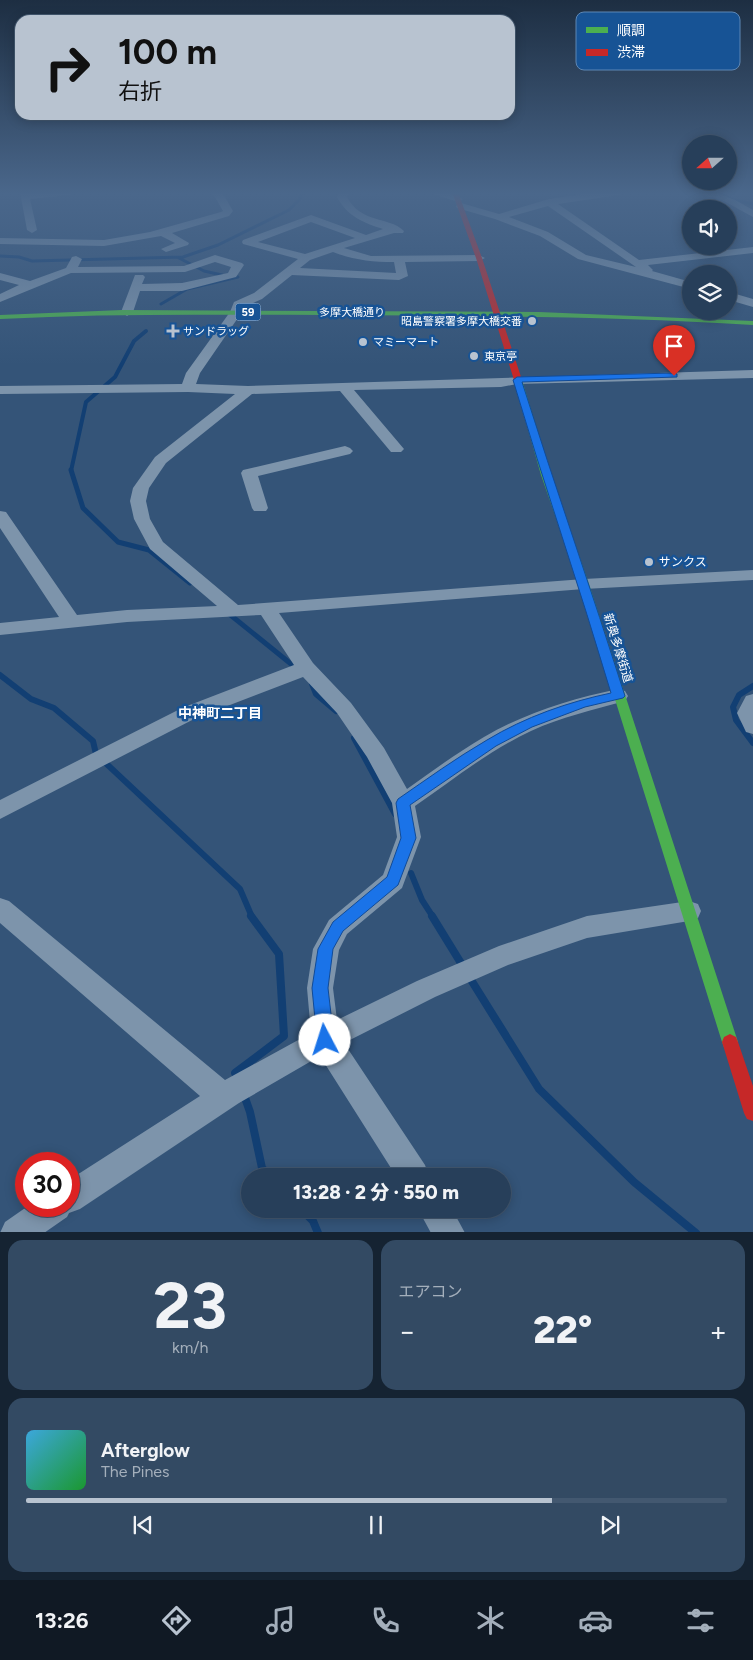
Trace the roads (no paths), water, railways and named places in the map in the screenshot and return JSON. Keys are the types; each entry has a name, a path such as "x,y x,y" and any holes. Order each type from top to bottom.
{"main road":[{"name":"新奥多摩街道","path":"476,249 546,474 584,584 618,696 753,1113"},
{"name":"多摩大橋通り","path":"0,317 61,313 127,312 497,313 630,316 753,324"}],"street":[{"path":"74,264 79,249"},
{"path":"275,249 306,258"},
{"path":"188,388 194,373 236,312 238,304 258,296 306,258 329,249"},
{"path":"337,249 362,258 479,258"},
{"path":"570,249 582,257 682,283"},
{"path":"618,249 656,276"},
{"path":"639,264 753,250"},
{"path":"0,298 74,264 141,270 185,269 215,258 238,265 251,261"},
{"path":"289,271 399,277 402,276 399,259"},
{"path":"136,288 182,287 232,275 238,265"},
{"path":"127,312 141,270"},
{"path":"0,276 30,285"},
{"path":"737,298 753,303"},
{"path":"0,390 345,388 399,384 501,383 517,380 753,374"},
{"path":"345,388 396,449"},
{"path":"229,611 156,545 142,519 138,501 141,488 160,460 248,390"},
{"path":"260,508 249,473 345,451"},
{"path":"0,516 72,622"},
{"path":"0,629 584,584 753,575"},
{"path":"268,608 300,670 344,708 376,752 402,803 408,838 393,880 338,927 326,949 320,988 325,1040 409,1168"},
{"path":"0,810 189,713 300,670"},
{"path":"402,803 492,743 527,724 582,703 618,696"},
{"path":"753,701 749,705 748,712 753,727"},
{"path":"0,908 234,1090"},
{"path":"80,1191 234,1090 325,1040 466,971 499,956 587,927 689,911"},
{"path":"16,1232 39,1217"},
{"path":"440,1218 449,1232"}],"waterway":[{"path":"0,256 19,257 32,261 183,257 205,249"},
{"path":"179,258 204,271 222,275"},
{"path":"161,304 187,289 238,277"},
{"path":"71,470 86,402 115,377 134,341 146,331"},
{"path":"71,470 83,508 118,542 149,550 190,583"},
{"path":"228,613 296,668"},
{"path":"0,675 31,699 54,708 93,741 96,754 240,889 252,917"},
{"path":"312,684 316,694 336,711"},
{"path":"753,686 739,695 733,707 736,720 753,743"},
{"path":"354,738 395,814"},
{"path":"411,873 422,900 433,917"},
{"path":"238,1080 235,1073 284,1036 279,954 251,916"},
{"path":"432,916 464,968"},
{"path":"468,975 539,1089 634,1182 695,1232"},
{"path":"244,1095 250,1112 262,1168"},
{"path":"310,1218 318,1232"}],"place":[{"name":"昭島警察署多摩大橋交番","path":"532,321"},
{"name":"サンドラッグ","path":"173,331"},
{"name":"マミーマート","path":"363,342"},
{"name":"東京亭","path":"474,356"},
{"name":"サンクス","path":"649,562"}],"district":[{"name":"中神町二丁目","path":"220,713"}]}
